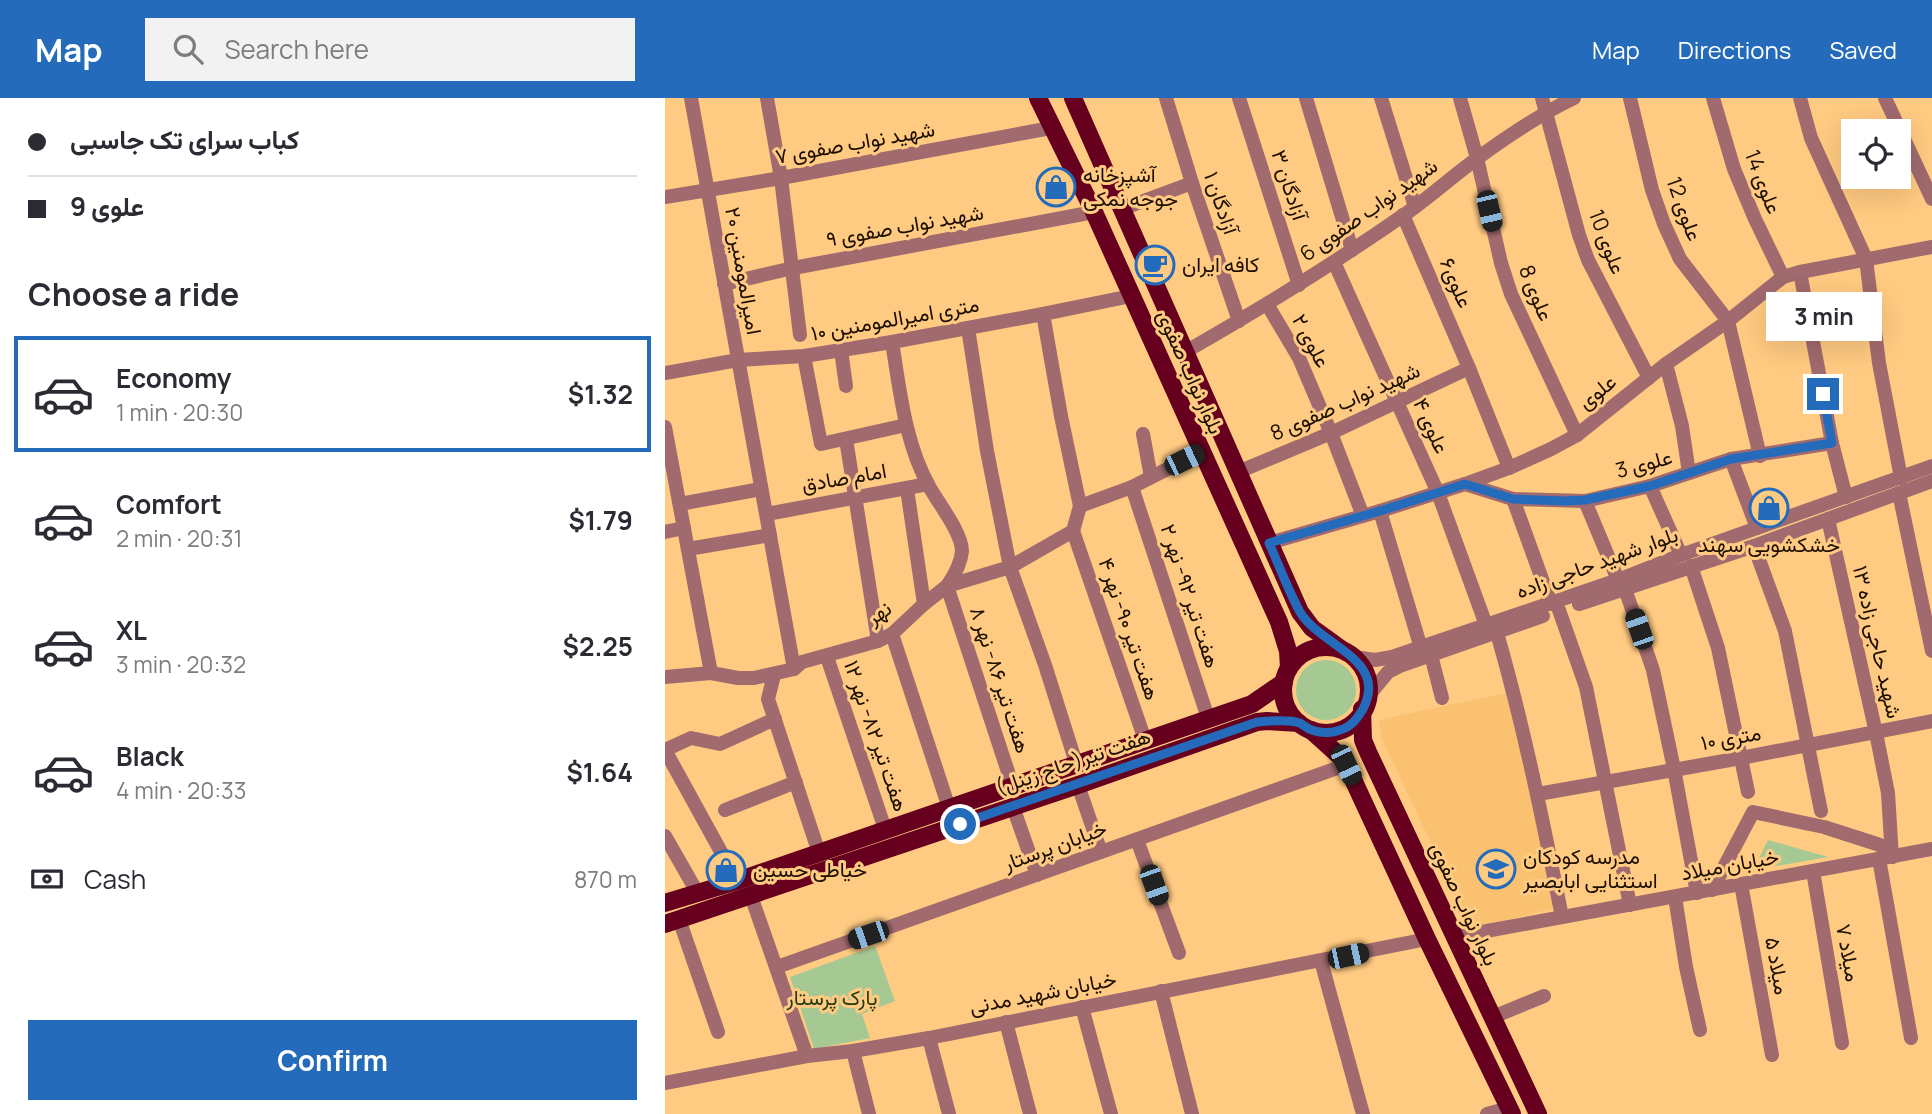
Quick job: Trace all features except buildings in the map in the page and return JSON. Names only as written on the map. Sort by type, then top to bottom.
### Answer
[{"type":"main road","name":"بلوار نواب صفوی","points":[[1038,98],[1094,212],[1279,622],[1288,651],[1286,675]]},
{"type":"main road","name":"بلوار نواب صفوی","points":[[1073,98],[1300,612],[1312,628],[1347,653]]},
{"type":"main road","points":[[1279,622],[1288,628],[1294,627],[1299,622],[1300,612]]},
{"type":"main road","points":[[1305,726],[1326,733],[1341,730],[1354,723],[1366,702],[1368,680],[1363,667],[1347,653],[1326,647],[1311,649],[1298,657],[1286,675],[1286,704],[1289,711],[1305,726],[1345,763],[1511,1111]]},
{"type":"main road","name":"هفت تیر(حاج زینل)","points":[[665,902],[737,881],[1252,704],[1264,698],[1286,675]]},
{"type":"main road","name":"بلوار نواب صفوی","points":[[1366,702],[1363,740],[1368,752],[1538,1114]]},
{"type":"main road","points":[[1252,704],[1262,711],[1257,722]]},
{"type":"main road","name":"هفت تیر(حاج زینل)","points":[[672,921],[1257,722],[1305,726]]},
{"type":"main road","points":[[1345,763],[1346,751],[1352,746],[1359,746],[1368,752]]},
{"type":"street","name":"امیرالمومنین ۲۰","points":[[691,98],[794,669]]},
{"type":"street","points":[[767,98],[781,178],[800,335]]},
{"type":"street","name":"آزادگان ۱","points":[[1166,98],[1239,321]]},
{"type":"street","name":"آزادگان ۳","points":[[1239,98],[1299,285]]},
{"type":"street","points":[[1306,98],[1352,250]]},
{"type":"street","name":"علوی۶","points":[[1381,98],[1409,211],[1509,468]]},
{"type":"street","name":"علوی 8","points":[[1459,98],[1511,294],[1577,435]]},
{"type":"street","name":"شهید نواب صفوی 6","points":[[1185,352],[1299,285],[1409,211],[1544,105],[1574,98]]},
{"type":"street","name":"علوی 12","points":[[1630,98],[1652,190],[1664,224],[1680,259],[1727,321]]},
{"type":"street","name":"علوی 14","points":[[1713,98],[1734,169],[1783,277]]},
{"type":"street","points":[[1800,98],[1811,138],[1866,259],[1879,363],[1901,478]]},
{"type":"street","points":[[1885,98],[1932,199]]},
{"type":"street","name":"علوی 10","points":[[1544,105],[1588,260],[1649,378]]},
{"type":"street","name":"شهید نواب صفوی ۷","points":[[665,197],[1051,128]]},
{"type":"street","points":[[1122,209],[1192,183]]},
{"type":"street","name":"شهید نواب صفوی ۹","points":[[724,284],[793,268],[1094,212]]},
{"type":"street","name":"علوی","points":[[1269,543],[1465,484],[1509,468],[1577,435],[1666,364],[1783,277],[1932,247]]},
{"type":"street","name":"علوی ۴","points":[[1334,262],[1438,493],[1492,629],[1515,696],[1538,794],[1562,917]]},
{"type":"street","points":[[1800,272],[1832,443],[1846,497]]},
{"type":"street","name":"۱۰ متری امیرالمومنین","points":[[665,373],[737,360],[804,356],[892,342],[1131,296]]},
{"type":"street","name":"علوی ۲","points":[[1267,304],[1300,358],[1363,516]]},
{"type":"street","points":[[1043,314],[1080,506],[1073,531]]},
{"type":"street","points":[[1727,321],[1760,456]]},
{"type":"street","points":[[968,328],[987,451],[1010,567],[1077,766]]},
{"type":"street","points":[[892,342],[906,425],[914,453],[956,533],[962,550],[956,572],[947,586]]},
{"type":"street","points":[[841,350],[846,386]]},
{"type":"street","points":[[804,356],[821,443],[906,425]]},
{"type":"street","points":[[1666,364],[1682,426],[1689,473]]},
{"type":"street","name":"شهید نواب صفوی 8","points":[[1238,472],[1331,433],[1469,368]]},
{"type":"street","points":[[665,427],[711,673]]},
{"type":"street","points":[[1143,434],[1151,477]]},
{"type":"street","points":[[846,439],[878,642]]},
{"type":"street","name":"علوی 3","points":[[1465,484],[1513,499],[1585,500],[1650,486],[1731,459],[1832,443]]},
{"type":"street","points":[[1080,506],[1132,487],[1201,452]]},
{"type":"street","points":[[1731,459],[1757,528]]},
{"type":"street","name":"بلوار شهید حاجی زاده","points":[[1347,653],[1375,660],[1426,651],[1686,561],[1757,528],[1932,466]]},
{"type":"street","name":"بلوار شهید حاجی زاده","points":[[1686,561],[1753,546],[1932,481]]},
{"type":"street","name":"امام صادق","points":[[767,514],[928,484]]},
{"type":"street","points":[[1650,486],[1686,561],[1718,648],[1748,792]]},
{"type":"street","name":"هفت تیر ۹۲- نهر ۲","points":[[1132,487],[1208,719]]},
{"type":"street","points":[[680,504],[761,488]]},
{"type":"street","points":[[907,489],[924,604]]},
{"type":"street","points":[[1899,493],[1932,651]]},
{"type":"street","points":[[1513,499],[1586,687],[1630,905]]},
{"type":"street","points":[[1585,500],[1621,584],[1653,670],[1697,892]]},
{"type":"street","points":[[1380,511],[1442,698]]},
{"type":"street","name":"شهید حاجی زاده ۱۳","points":[[1828,519],[1888,793],[1885,858],[1911,1038]]},
{"type":"street","points":[[665,532],[684,528]]},
{"type":"street","name":"نهر","points":[[665,677],[711,673],[738,678],[774,675],[794,669],[802,662],[878,642],[892,634],[947,586],[1010,567],[1073,531]]},
{"type":"street","name":"هفت تیر ۹۰- نهر ۴","points":[[1073,531],[1145,740]]},
{"type":"street","points":[[688,549],[770,535]]},
{"type":"street","points":[[1753,546],[1784,631],[1821,811]]},
{"type":"street","name":"هفت تیر ۸۶- نهر ۸","points":[[947,586],[1013,787]]},
{"type":"street","points":[[892,634],[949,808]]},
{"type":"street","name":"بلوار شهید حاجی زاده","points":[[1366,702],[1388,672],[1426,651]]},
{"type":"street","name":"هفت تیر ۸۲- نهر ۱۲","points":[[827,657],[885,829]]},
{"type":"street","points":[[774,675],[768,699],[819,853]]},
{"type":"street","points":[[737,881],[665,750],[691,738],[720,744],[775,719]]},
{"type":"street","name":"۱۰ متری","points":[[1538,794],[1932,721]]},
{"type":"street","name":"خیابان پرستار","points":[[777,967],[1137,840],[1345,763]]},
{"type":"street","points":[[725,810],[796,782]]},
{"type":"street","points":[[1078,785],[1101,852]]},
{"type":"street","points":[[1013,807],[1037,875]]},
{"type":"street","points":[[1712,890],[1753,812],[1824,827],[1879,845],[1885,858]]},
{"type":"street","points":[[665,836],[697,892]]},
{"type":"street","points":[[1137,840],[1179,953]]},
{"type":"street","name":"خیابان میلاد","points":[[1454,937],[1932,849]]},
{"type":"street","name":"میلاد ۷","points":[[1813,871],[1842,1043]]},
{"type":"street","name":"میلاد ۵","points":[[1741,884],[1772,1055]]},
{"type":"street","points":[[751,896],[807,1056]]},
{"type":"street","points":[[1675,897],[1686,967],[1700,1030]]},
{"type":"street","points":[[672,921],[718,1032]]},
{"type":"street","name":"خیابان شهید مدنی","points":[[665,1083],[807,1056],[929,1038],[1427,939]]},
{"type":"street","points":[[1321,961],[1363,1114]]},
{"type":"street","points":[[1161,991],[1192,1114]]},
{"type":"street","points":[[1493,1017],[1544,996]]},
{"type":"street","points":[[1082,1007],[1111,1114]]},
{"type":"street","points":[[1006,1022],[1030,1114]]},
{"type":"street","points":[[929,1038],[949,1114]]},
{"type":"street","points":[[853,1051],[869,1114]]},
{"type":"street","points":[[1487,1114],[1511,1111]]},
{"type":"shaded area","points":[[1510,692],[1554,908],[1477,928],[1468,922],[1382,739],[1379,720]]},
{"type":"green space","points":[[1320,660],[1332,660],[1351,673],[1356,690],[1354,702],[1343,715],[1332,720],[1320,720],[1301,707],[1296,696],[1296,684],[1309,665]]},
{"type":"green space","points":[[1768,840],[1828,857],[1753,870]]},
{"type":"green space","name":"پارک پرستار","points":[[875,946],[895,1001],[862,1014],[870,1038],[814,1049],[790,977]]},
{"type":"place","name":"آشپزخانه جوجه نمکی","points":[[1056,187]]},
{"type":"place","name":"کافه ایران","points":[[1155,265]]},
{"type":"place","name":"خشکشویی سهند","points":[[1769,508]]},
{"type":"place","name":"مدرسه کودکان استثنایی ابابصیر","points":[[1496,869]]},
{"type":"place","name":"خیاطی حسین","points":[[726,870]]},
{"type":"route","points":[[960,824],[1257,722],[1299,723],[1311,730],[1326,733],[1341,730],[1354,723],[1369,695],[1368,680],[1363,667],[1354,657],[1312,628],[1300,612],[1269,543],[1465,484],[1513,499],[1585,500],[1650,486],[1731,459],[1832,443],[1823,394]]}]
